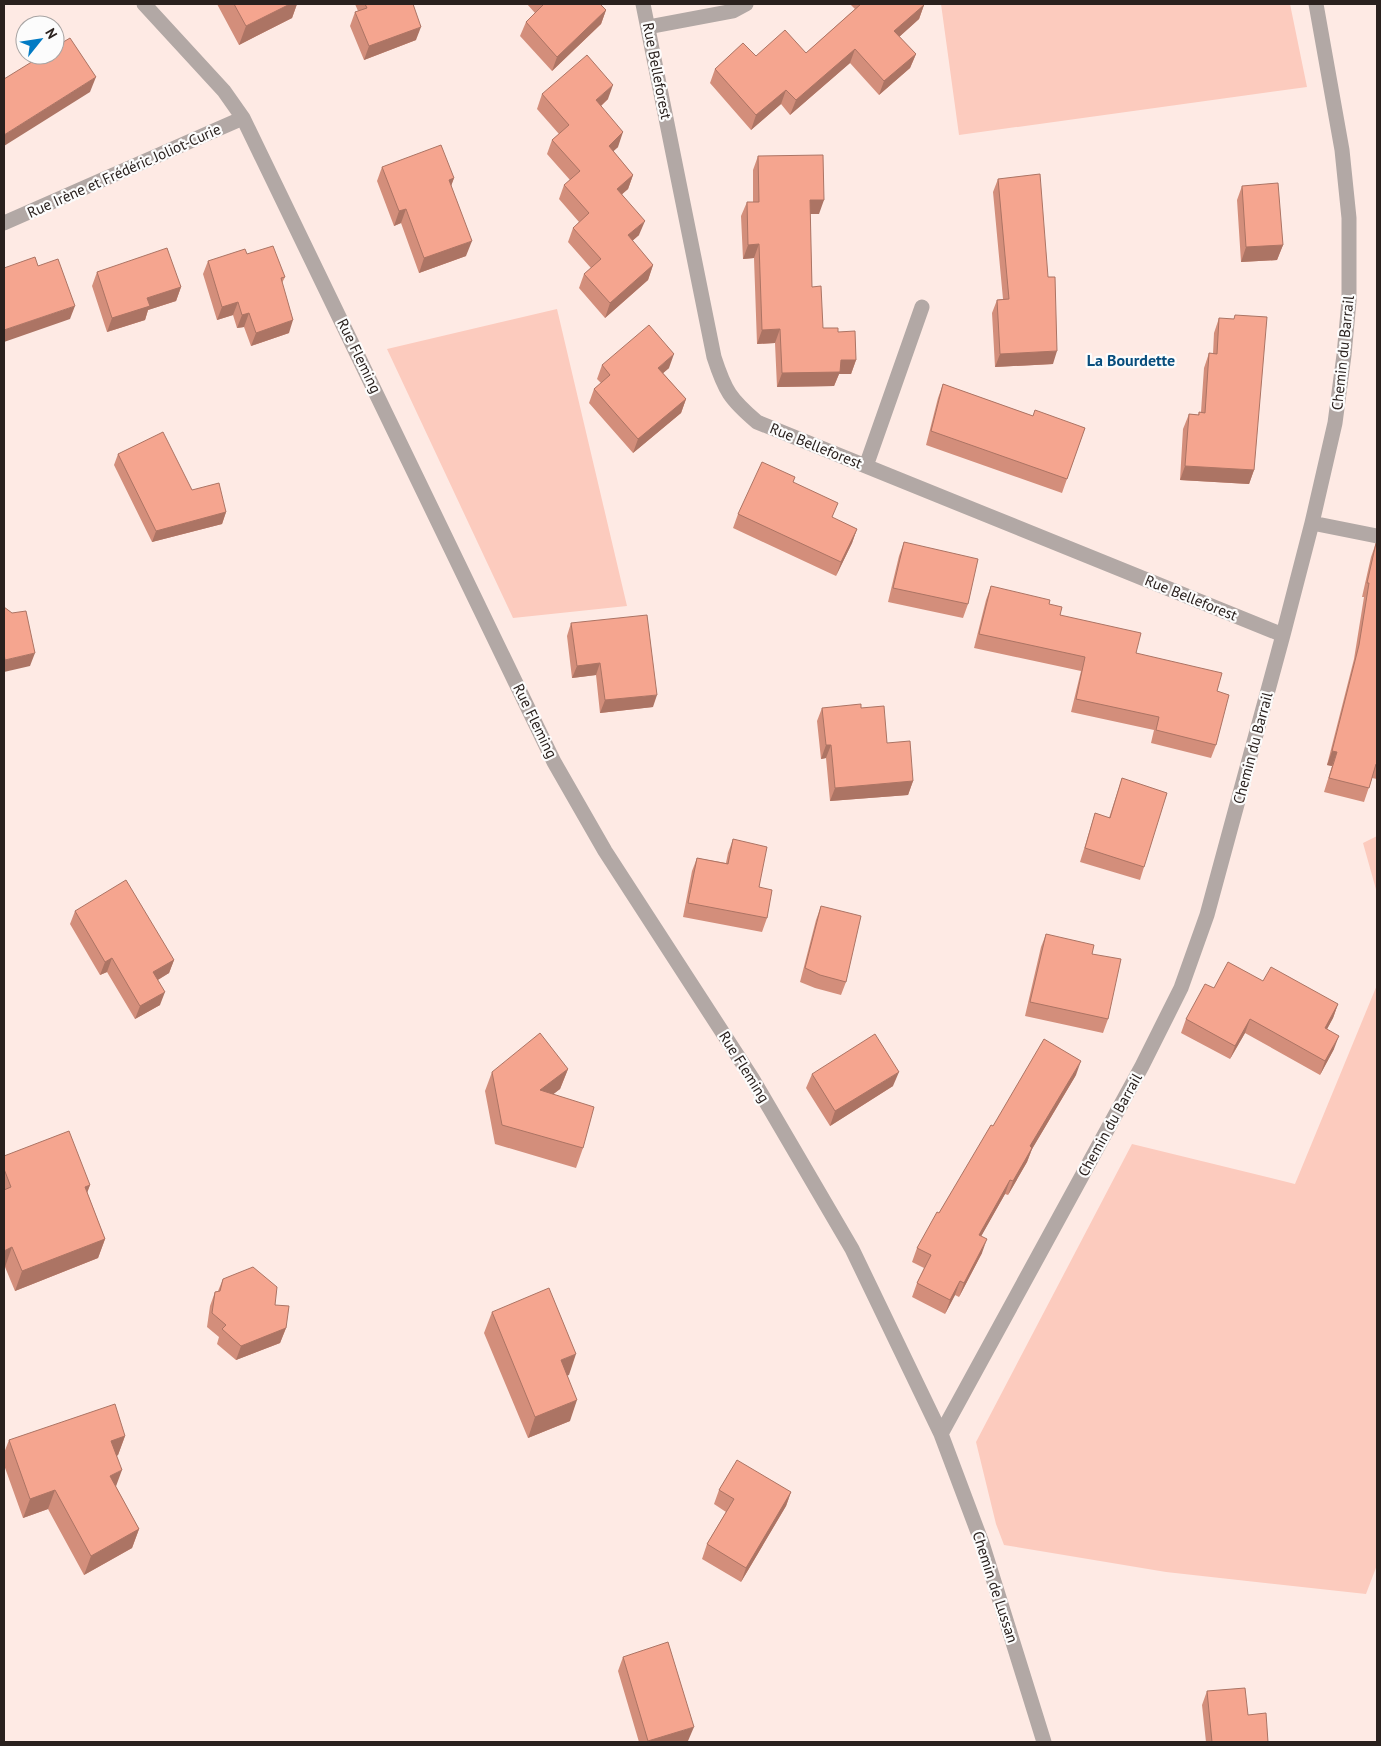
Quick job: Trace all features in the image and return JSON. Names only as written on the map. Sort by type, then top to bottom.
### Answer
[{"type":"street","name":"Rue Fleming","points":[[144,4],[224,91],[243,118],[554,762],[605,851],[752,1078],[852,1249],[940,1434]]},
{"type":"street","name":"Rue Belleforest","points":[[643,4],[714,357],[729,396],[757,422],[1283,635]]},
{"type":"street","points":[[648,27],[733,11],[746,4]]},
{"type":"street","name":"Chemin du Barrail","points":[[940,1434],[1142,1066],[1181,988],[1207,915],[1283,635],[1335,423],[1344,355],[1350,276],[1349,218],[1342,150],[1316,4]]},
{"type":"street","name":"Rue Irène et Frédéric Joliot-Curie","points":[[4,223],[243,118]]},
{"type":"street","points":[[866,466],[922,307]]},
{"type":"street","points":[[1312,523],[1377,536]]},
{"type":"street","name":"Chemin de Lussan","points":[[940,1434],[982,1543],[1044,1742]]},
{"type":"shaded area","points":[[941,4],[1290,4],[1307,87],[959,135]]},
{"type":"shaded area","points":[[557,309],[627,606],[513,618],[387,349]]},
{"type":"shaded area","points":[[1377,836],[1377,893],[1363,843]]},
{"type":"shaded area","points":[[1377,985],[1377,1565],[1366,1594],[1166,1572],[1004,1545],[996,1524],[976,1442],[1132,1144],[1295,1184]]},
{"type":"building","points":[[234,4],[290,4],[246,26]]},
{"type":"building","points":[[365,4],[413,4],[421,27],[369,46],[355,12],[367,8]]},
{"type":"building","points":[[544,4],[600,4],[606,10],[557,57],[526,22]]},
{"type":"building","points":[[861,4],[924,4],[894,31],[916,54],[884,81],[855,49],[796,100],[786,90],[756,115],[715,69],[743,43],[756,56],[785,30],[806,53]]},
{"type":"building","points":[[70,38],[96,77],[4,135],[4,79],[27,65],[65,65],[65,41]]},
{"type":"building","points":[[587,55],[613,85],[596,100],[623,132],[609,146],[633,175],[617,189],[645,221],[628,235],[653,265],[610,303],[584,274],[601,259],[573,228],[589,213],[564,185],[580,171],[552,140],[569,125],[542,94]]},
{"type":"building","points":[[441,145],[454,178],[449,180],[472,241],[424,258],[406,209],[399,211],[382,167]]},
{"type":"building","points":[[823,155],[824,200],[810,200],[812,287],[821,286],[823,328],[838,328],[838,332],[855,331],[856,360],[841,360],[840,372],[782,373],[780,329],[762,330],[759,244],[748,245],[747,202],[759,202],[758,156]]},
{"type":"building","points":[[1040,174],[1048,277],[1055,277],[1057,351],[1000,354],[997,300],[1009,299],[998,179]]},
{"type":"building","points":[[1278,183],[1283,245],[1246,247],[1242,186]]},
{"type":"building","points":[[273,246],[285,277],[281,278],[293,320],[256,333],[249,313],[242,315],[238,302],[222,307],[208,261],[245,249],[247,254]]},
{"type":"building","points":[[167,248],[181,287],[147,298],[150,306],[112,318],[97,272]]},
{"type":"building","points":[[35,257],[38,266],[58,259],[75,306],[4,330],[4,268]]},
{"type":"building","points":[[1235,315],[1267,317],[1254,470],[1185,466],[1189,414],[1199,415],[1199,412],[1205,413],[1209,353],[1217,354],[1219,318],[1234,319]]},
{"type":"building","points":[[649,325],[674,354],[658,368],[686,399],[638,439],[594,389],[610,375],[602,365]]},
{"type":"building","points":[[943,384],[1033,416],[1035,410],[1085,428],[1067,479],[931,431]]},
{"type":"building","points":[[163,432],[192,490],[219,483],[226,512],[156,531],[118,454]]},
{"type":"building","points":[[762,462],[795,477],[793,482],[838,503],[832,517],[857,529],[841,562],[738,514]]},
{"type":"building","points":[[904,542],[978,559],[968,604],[893,588]]},
{"type":"building","points":[[1376,543],[1377,764],[1369,788],[1329,778],[1337,752],[1332,751],[1359,645],[1369,583],[1367,583]]},
{"type":"building","points":[[991,586],[1050,600],[1049,604],[1062,607],[1060,615],[1141,633],[1136,653],[1222,673],[1217,691],[1229,695],[1216,745],[1156,730],[1159,717],[1076,699],[1085,657],[979,634]]},
{"type":"building","points":[[4,607],[12,613],[26,611],[35,653],[5,660]]},
{"type":"building","points":[[647,615],[657,695],[605,700],[600,663],[577,666],[571,623]]},
{"type":"building","points":[[861,704],[861,708],[884,706],[887,743],[910,741],[913,781],[835,788],[831,745],[826,745],[822,708]]},
{"type":"building","points":[[1122,778],[1167,793],[1144,867],[1085,848],[1095,813],[1110,818]]},
{"type":"building","points":[[733,839],[767,847],[759,887],[772,890],[767,918],[688,903],[697,858],[728,864]]},
{"type":"building","points":[[126,880],[174,960],[153,972],[165,992],[140,1006],[112,958],[105,962],[75,911]]},
{"type":"building","points":[[821,906],[861,916],[846,982],[820,975],[805,968]]},
{"type":"building","points":[[1046,934],[1094,945],[1092,954],[1121,959],[1108,1019],[1030,1002]]},
{"type":"building","points":[[1228,962],[1263,981],[1271,967],[1338,1004],[1325,1028],[1339,1036],[1325,1061],[1250,1019],[1235,1046],[1186,1019],[1205,984],[1214,988]]},
{"type":"building","points":[[540,1033],[568,1069],[540,1090],[594,1107],[583,1148],[502,1125],[492,1072]]},
{"type":"building","points":[[875,1034],[899,1072],[835,1111],[812,1074]]},
{"type":"building","points":[[1044,1039],[1081,1061],[1030,1146],[1032,1148],[1013,1181],[1010,1180],[979,1235],[987,1239],[964,1283],[960,1281],[950,1300],[917,1283],[931,1255],[917,1248],[937,1212],[939,1213],[991,1125],[993,1126]]},
{"type":"building","points":[[69,1131],[90,1185],[85,1187],[105,1239],[22,1271],[12,1247],[4,1251],[4,1190],[11,1187],[4,1169],[4,1156]]},
{"type":"building","points":[[253,1267],[277,1287],[275,1305],[289,1306],[286,1328],[241,1346],[222,1329],[226,1325],[212,1313],[215,1292],[220,1291],[223,1279]]},
{"type":"building","points":[[549,1288],[576,1354],[561,1360],[577,1400],[535,1417],[492,1312]]},
{"type":"building","points":[[115,1404],[125,1436],[111,1441],[122,1470],[110,1476],[139,1529],[91,1556],[55,1490],[30,1499],[9,1440]]},
{"type":"building","points":[[737,1460],[791,1492],[746,1568],[707,1544],[734,1499],[719,1490]]},
{"type":"building","points":[[668,1642],[694,1727],[648,1741],[623,1657]]},
{"type":"building","points":[[1245,1688],[1248,1715],[1266,1713],[1268,1742],[1212,1742],[1207,1691]]},
{"type":"district","name":"La Bourdette","points":[[1131,360]]}]
